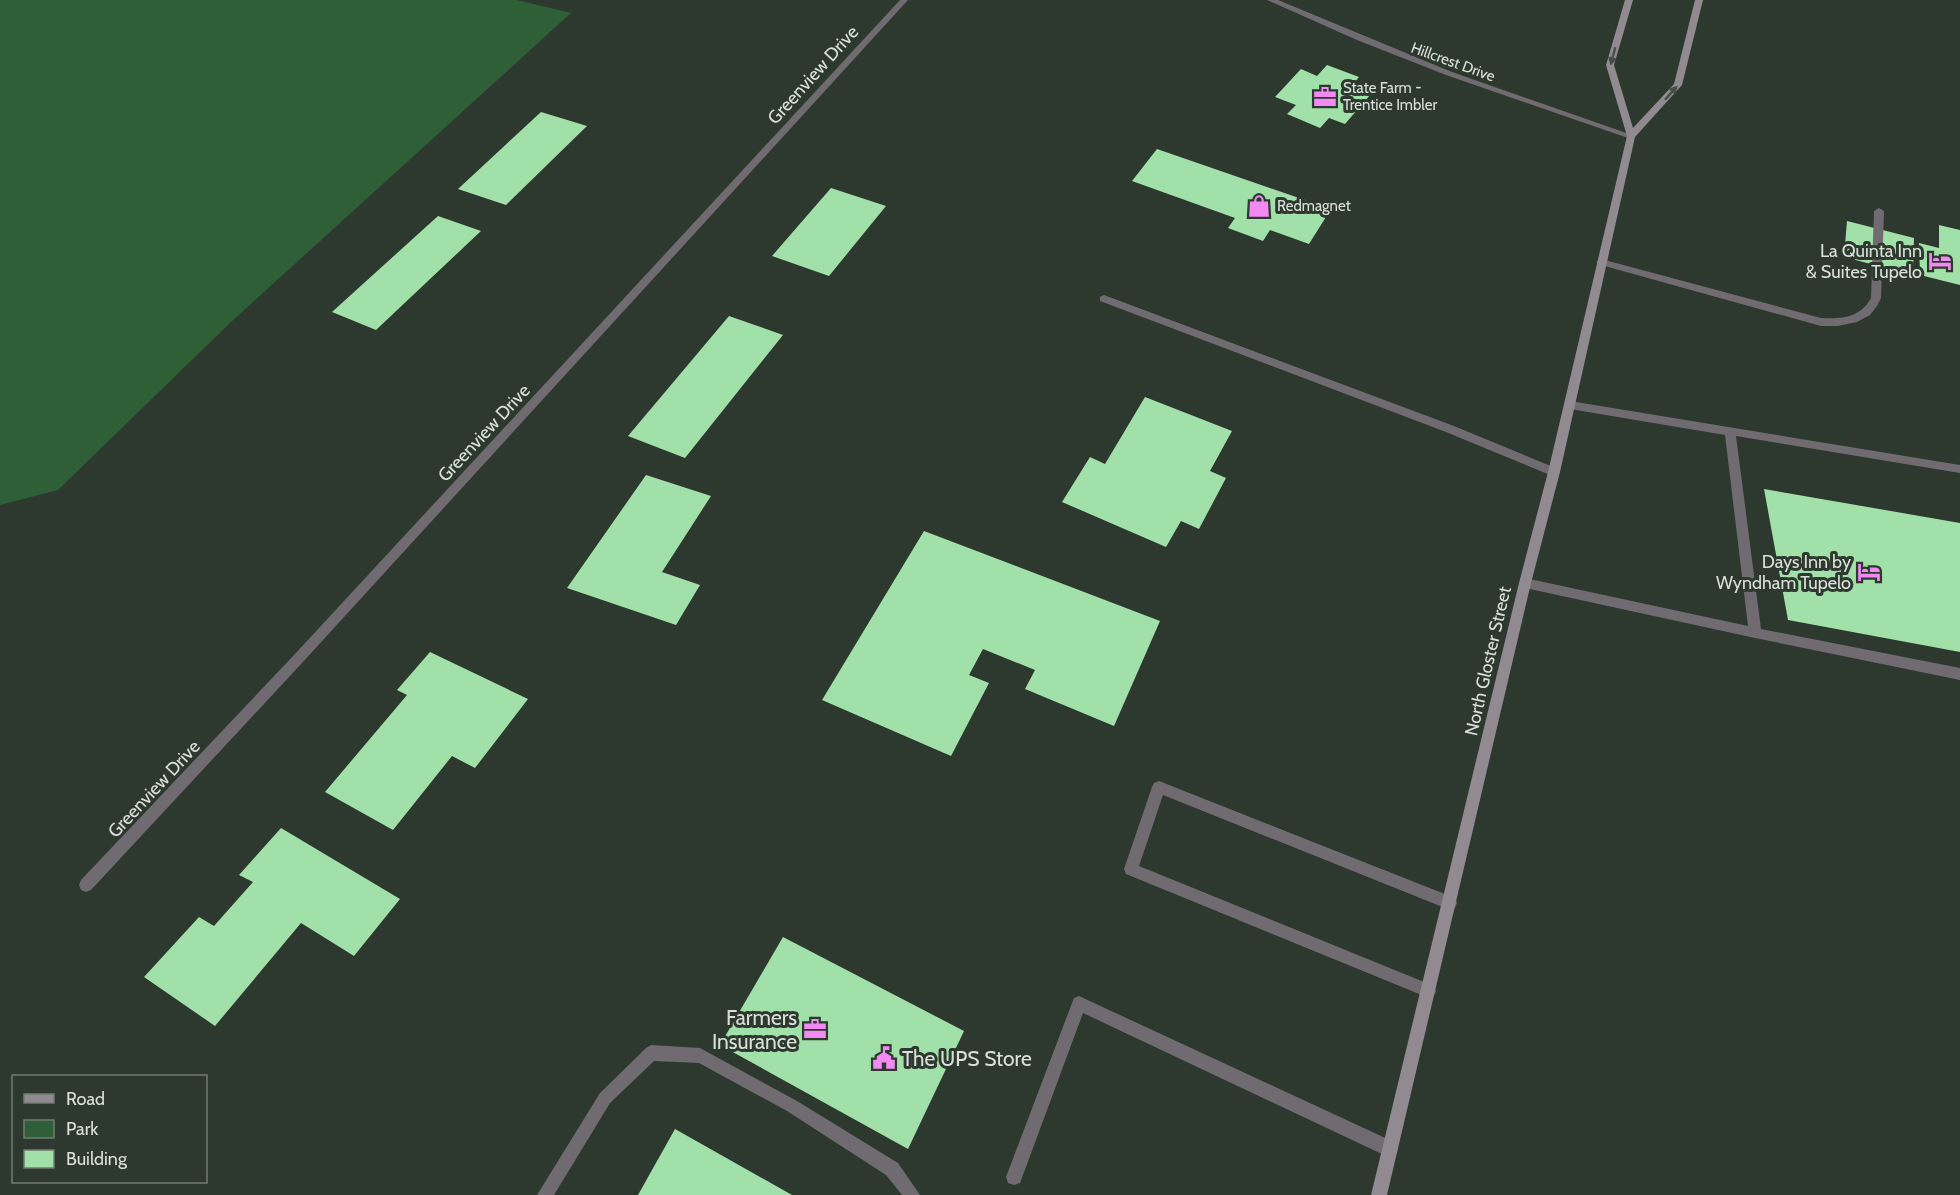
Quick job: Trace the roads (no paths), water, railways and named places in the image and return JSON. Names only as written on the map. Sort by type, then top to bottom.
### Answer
[{"type":"main road","name":"North Gloster Street","points":[[1629,0],[1610,65],[1631,136]]},
{"type":"main road","name":"North Gloster Street","points":[[1379,1195],[1525,583],[1570,405],[1631,136],[1678,85],[1699,0]]},
{"type":"street","name":"Greenview Drive","points":[[86,885],[330,624],[904,0]]},
{"type":"street","name":"Hillcrest Drive","points":[[1271,0],[1411,61],[1536,107],[1631,136]]},
{"type":"street","points":[[1601,262],[1821,322],[1840,323],[1858,318],[1871,310],[1876,298],[1879,211]]},
{"type":"street","points":[[1104,299],[1450,429],[1554,472]]},
{"type":"street","points":[[1570,405],[1960,469]]},
{"type":"street","points":[[1731,431],[1755,633]]},
{"type":"street","points":[[1525,583],[1755,633],[1960,674]]},
{"type":"street","points":[[1429,991],[1131,869],[1159,787],[1450,903]]},
{"type":"street","points":[[1014,1177],[1078,1003],[1390,1149]]},
{"type":"street","points":[[545,1195],[604,1098],[651,1053],[700,1056],[792,1106],[892,1169],[912,1195]]},
{"type":"place","name":"State Farm - Trentice Imbler","points":[[1325,97]]},
{"type":"place","name":"Redmagnet","points":[[1259,206]]},
{"type":"place","name":"La Quinta Inn & Suites Tupelo","points":[[1940,261]]},
{"type":"place","name":"Days Inn by Wyndham Tupelo","points":[[1869,572]]},
{"type":"place","name":"Farmers Insurance","points":[[815,1029]]},
{"type":"place","name":"The UPS Store","points":[[884,1058]]}]
